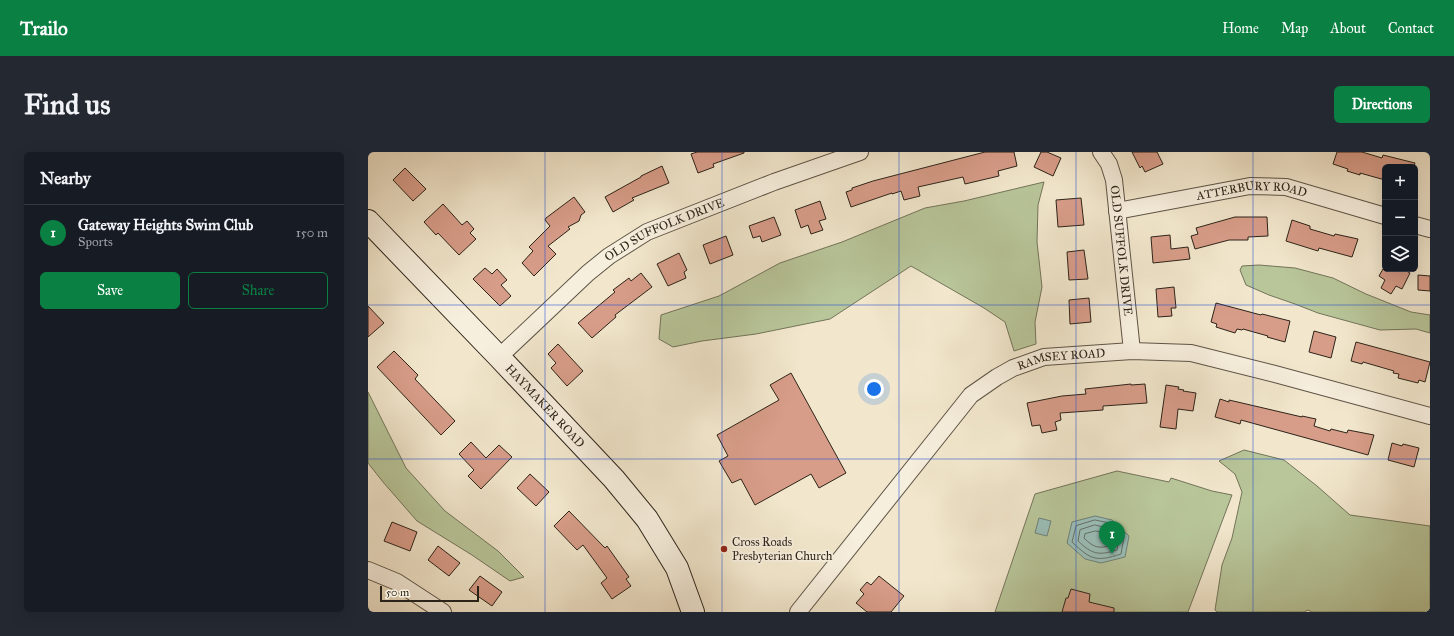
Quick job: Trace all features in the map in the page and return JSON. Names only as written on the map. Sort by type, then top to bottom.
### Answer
[{"type":"main road","name":"HAYMAKER ROAD","points":[[368,221],[614,479],[647,519],[677,568],[693,612]]},
{"type":"street","name":"OLD SUFFOLK DRIVE","points":[[499,357],[588,273],[609,256],[647,232],[774,182],[860,152]]},
{"type":"street","name":"OLD SUFFOLK DRIVE","points":[[1101,152],[1109,164],[1114,180],[1132,351]]},
{"type":"street","name":"ATTERBURY ROAD","points":[[1117,211],[1250,186],[1286,187],[1382,215]]},
{"type":"street","points":[[1418,226],[1430,229]]},
{"type":"street","name":"RAMSEY ROAD","points":[[798,612],[971,395],[1013,368],[1044,357],[1132,351],[1191,353],[1430,416]]},
{"type":"street","points":[[368,570],[397,582],[443,612]]},
{"type":"green space","points":[[1044,182],[1038,205],[1037,242],[1042,287],[1035,322],[1036,344],[1014,351],[1005,322],[984,308],[911,266],[830,319],[756,334],[702,341],[673,347],[659,339],[661,315],[719,296],[780,263],[842,242],[925,208],[964,201]]},
{"type":"green space","points":[[1259,265],[1295,268],[1333,278],[1366,294],[1411,312],[1430,315],[1430,333],[1416,329],[1380,330],[1318,313],[1269,295],[1246,285],[1240,270],[1242,266]]},
{"type":"green space","points":[[368,392],[406,468],[445,511],[498,551],[524,577],[510,581],[472,555],[417,521],[383,482],[368,463]]},
{"type":"green space","points":[[1244,450],[1284,460],[1350,515],[1430,526],[1430,612],[1312,612],[1308,610],[1304,612],[1217,612],[1215,610],[1222,565],[1232,538],[1242,492],[1235,474],[1219,461]]},
{"type":"green space","points":[[1117,471],[1169,482],[1171,478],[1212,491],[1232,495],[1188,612],[995,612],[1035,494]]},
{"type":"water","points":[[1095,516],[1112,520],[1129,536],[1125,557],[1101,563],[1085,559],[1067,543],[1072,522]]},
{"type":"water","points":[[1039,518],[1051,521],[1047,536],[1035,533]]},
{"type":"building","points":[[697,152],[744,153],[713,164],[714,167],[698,173],[691,154]]},
{"type":"building","points":[[985,152],[1014,152],[1017,166],[998,171],[999,176],[965,184],[963,177],[918,187],[920,196],[904,200],[901,191],[851,207],[846,192],[852,190],[852,188],[873,181]]},
{"type":"building","points":[[1041,152],[1047,152],[1061,158],[1053,176],[1034,167]]},
{"type":"building","points":[[1132,152],[1157,152],[1163,164],[1145,172],[1142,166],[1140,168]]},
{"type":"building","points":[[1337,152],[1362,152],[1382,158],[1383,155],[1415,163],[1382,164],[1382,179],[1347,171],[1348,169],[1333,164]]},
{"type":"building","points":[[662,166],[669,183],[632,198],[634,200],[613,212],[605,197],[641,176]]},
{"type":"building","points":[[405,168],[426,189],[413,201],[393,180]]},
{"type":"building","points":[[574,197],[585,212],[581,215],[579,221],[568,227],[570,229],[548,246],[556,254],[534,276],[522,263],[533,251],[529,247],[550,226],[545,220],[546,218]]},
{"type":"building","points":[[1081,198],[1084,225],[1058,227],[1056,200]]},
{"type":"building","points":[[820,201],[826,219],[819,221],[823,230],[811,234],[808,225],[801,228],[795,210]]},
{"type":"building","points":[[443,204],[462,225],[467,221],[474,229],[470,233],[476,239],[459,255],[438,233],[436,235],[424,222]]},
{"type":"building","points":[[774,217],[781,235],[762,242],[760,236],[753,238],[749,226]]},
{"type":"building","points":[[1235,217],[1267,217],[1268,236],[1248,237],[1248,240],[1229,240],[1195,249],[1191,236],[1198,234],[1196,228]]},
{"type":"building","points":[[1292,220],[1310,226],[1310,229],[1334,236],[1335,234],[1358,239],[1352,257],[1319,248],[1318,251],[1286,241]]},
{"type":"building","points":[[1170,235],[1171,249],[1188,247],[1190,259],[1153,263],[1151,237]]},
{"type":"building","points":[[726,236],[733,255],[710,264],[703,245]]},
{"type":"building","points":[[1084,250],[1088,279],[1069,280],[1067,252]]},
{"type":"building","points":[[679,253],[687,270],[684,272],[686,278],[668,286],[657,264]]},
{"type":"building","points":[[485,268],[492,274],[497,269],[507,280],[501,285],[511,296],[500,306],[473,279]]},
{"type":"building","points":[[1382,271],[1382,272],[1410,273],[1402,289],[1396,286],[1391,294],[1381,288],[1385,280],[1379,276]]},
{"type":"building","points":[[641,273],[652,287],[615,315],[616,317],[592,338],[578,323],[615,292],[613,290],[629,278],[631,281]]},
{"type":"building","points":[[1418,275],[1430,276],[1430,291],[1418,290]]},
{"type":"building","points":[[1174,287],[1176,308],[1171,308],[1172,316],[1158,317],[1156,289]]},
{"type":"building","points":[[1089,298],[1091,322],[1070,324],[1069,300]]},
{"type":"building","points":[[1216,303],[1290,321],[1285,342],[1243,329],[1237,329],[1235,333],[1216,327],[1217,324],[1211,322]]},
{"type":"building","points":[[368,306],[384,323],[368,337]]},
{"type":"building","points":[[1314,331],[1336,337],[1331,358],[1309,352]]},
{"type":"building","points":[[1356,342],[1430,362],[1425,382],[1419,380],[1418,383],[1398,378],[1399,374],[1393,373],[1394,371],[1363,362],[1362,364],[1351,361]]},
{"type":"building","points":[[558,344],[583,371],[567,386],[551,368],[556,363],[548,354]]},
{"type":"building","points":[[394,351],[418,375],[415,379],[455,421],[441,435],[377,367]]},
{"type":"building","points":[[791,373],[846,473],[819,488],[811,474],[755,505],[741,479],[732,483],[719,461],[728,456],[717,435],[779,400],[770,385]]},
{"type":"building","points":[[1145,384],[1147,403],[1103,406],[1103,410],[1060,413],[1061,420],[1055,422],[1057,430],[1042,433],[1040,425],[1032,426],[1027,403],[1062,396],[1086,394],[1085,389]]},
{"type":"building","points":[[1166,385],[1179,387],[1178,389],[1184,390],[1183,391],[1196,393],[1193,411],[1178,409],[1176,429],[1160,427]]},
{"type":"building","points":[[1220,399],[1316,419],[1314,426],[1330,431],[1331,429],[1347,433],[1348,430],[1374,435],[1368,455],[1241,420],[1240,424],[1215,417]]},
{"type":"building","points":[[471,442],[486,458],[499,445],[512,457],[481,489],[468,476],[474,470],[459,454]]},
{"type":"building","points":[[1392,443],[1419,448],[1414,467],[1388,460]]},
{"type":"building","points":[[530,474],[549,492],[536,506],[517,488]]},
{"type":"building","points":[[569,511],[605,548],[607,546],[629,577],[626,579],[631,586],[612,599],[601,583],[607,578],[583,545],[577,550],[554,526]]},
{"type":"building","points":[[392,522],[417,532],[410,551],[384,541]]},
{"type":"building","points":[[438,546],[460,563],[449,576],[428,560]]},
{"type":"building","points":[[480,576],[502,592],[492,606],[469,590]]},
{"type":"building","points":[[879,576],[904,596],[891,612],[867,612],[856,603],[864,594],[860,590],[867,582],[871,585]]},
{"type":"building","points":[[1071,589],[1090,594],[1089,602],[1114,608],[1114,612],[1062,612],[1066,598],[1068,598]]},
{"type":"place","name":"Cross Roads Presbyterian Church","points":[[724,549]]},
{"type":"place","name":"Gateway Heights Swim Club","points":[[1112,554]]}]
